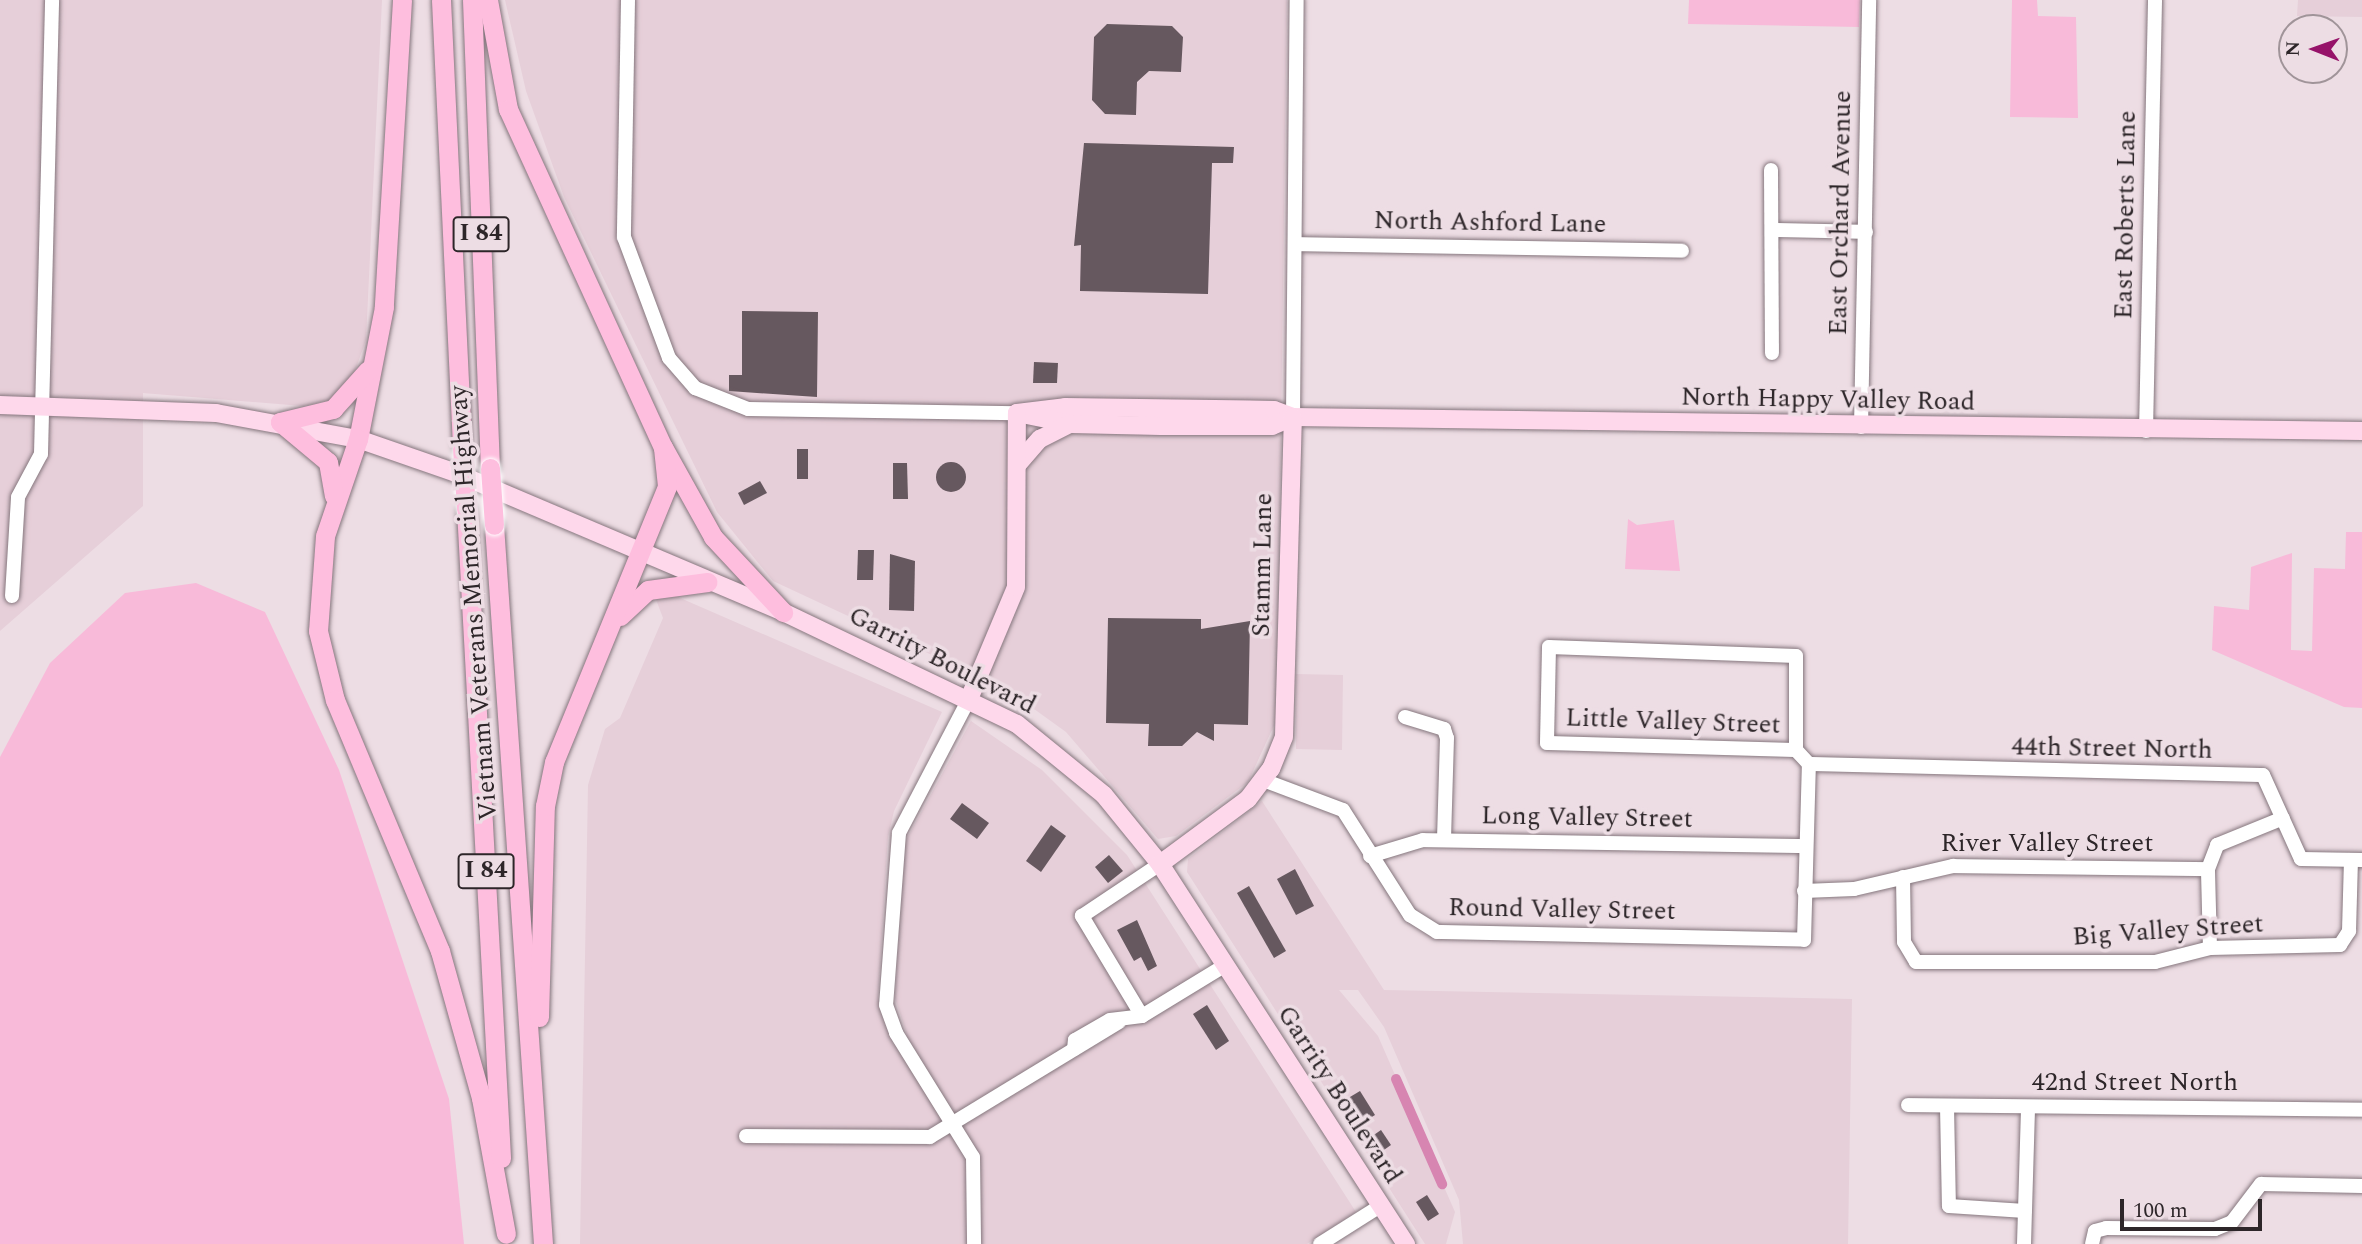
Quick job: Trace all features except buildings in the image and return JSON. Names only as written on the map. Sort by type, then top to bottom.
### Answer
[{"type":"highway","points":[[401,0],[378,352],[358,439],[333,506],[316,601],[322,658],[440,951],[481,1098],[506,1239]]},
{"type":"highway","name":"Vietnam Veterans Memorial Highway","points":[[442,0],[462,449],[506,1239]]},
{"type":"highway","name":"Vietnam Veterans Memorial Highway","points":[[472,0],[490,468],[543,1244]]},
{"type":"highway","points":[[488,0],[508,109],[663,447],[713,537],[783,612]]},
{"type":"highway","points":[[280,422],[342,403],[378,352]]},
{"type":"highway","points":[[280,422],[328,462],[333,506]]},
{"type":"highway","points":[[536,1138],[545,806],[569,712],[606,634],[667,486],[663,447]]},
{"type":"highway","points":[[606,634],[633,598],[648,590],[707,583]]},
{"type":"main road","name":"Garrity Boulevard","points":[[0,405],[43,405],[280,422],[358,439],[456,472],[707,583],[783,612],[1017,724],[1073,768],[1160,864],[1406,1244]]},
{"type":"main road","name":"North Happy Valley Road","points":[[1017,413],[1031,407],[1262,410],[1293,417],[2362,432]]},
{"type":"main road","name":"North Happy Valley Road","points":[[1017,413],[1071,424],[1272,426],[1293,417]]},
{"type":"main road","points":[[969,699],[1016,587],[1017,413]]},
{"type":"main road","name":"Stamm Lane","points":[[1160,864],[1248,799],[1263,780],[1284,736],[1293,417]]},
{"type":"main road","points":[[1017,465],[1040,439],[1071,424]]},
{"type":"street","points":[[12,596],[18,497],[41,454],[52,0]]},
{"type":"street","name":"North Happy Valley Road","points":[[628,0],[624,237],[668,358],[695,388],[748,409],[1017,413]]},
{"type":"street","name":"Stamm Lane","points":[[1293,417],[1297,0]]},
{"type":"street","name":"East Orchard Avenue","points":[[1861,427],[1869,0]]},
{"type":"street","name":"East Roberts Lane","points":[[2146,431],[2155,0]]},
{"type":"street","points":[[1771,170],[1772,353]]},
{"type":"street","points":[[1772,230],[1866,232]]},
{"type":"street","name":"North Ashford Lane","points":[[1296,244],[1682,251]]},
{"type":"street","name":"Little Valley Street","points":[[1549,647],[1796,656],[1796,750],[1547,743],[1549,647]]},
{"type":"street","points":[[969,699],[901,824],[891,883],[886,985],[896,1033],[973,1157],[974,1244]]},
{"type":"street","points":[[1405,717],[1444,729],[1447,738],[1444,840]]},
{"type":"street","points":[[1796,750],[1809,764],[1804,891]]},
{"type":"street","name":"44th Street North","points":[[1809,764],[2263,775],[2301,859],[2356,860]]},
{"type":"street","name":"Round Valley Street","points":[[1263,780],[1343,810],[1410,915],[1437,932],[1804,940],[1804,891]]},
{"type":"street","points":[[2210,948],[2208,869],[2217,845],[2230,835],[2283,818]]},
{"type":"street","name":"Long Valley Street","points":[[1370,856],[1444,840],[1806,846]]},
{"type":"street","name":"Big Valley Street","points":[[1903,877],[1904,942],[1916,962],[2154,962],[2210,948],[2346,942],[2356,860]]},
{"type":"street","name":"Stamm Lane","points":[[1142,1016],[1082,916],[1160,864]]},
{"type":"street","name":"River Valley Street","points":[[1804,891],[1903,877],[1953,866],[2208,869]]},
{"type":"street","points":[[747,1136],[930,1138],[956,1126],[1119,1022],[1142,1016],[1224,966]]},
{"type":"street","name":"42nd Street North","points":[[1908,1105],[2362,1110]]},
{"type":"street","points":[[1947,1106],[1949,1206],[2025,1211]]},
{"type":"street","points":[[2024,1244],[2028,1107]]},
{"type":"street","points":[[2092,1244],[2095,1231],[2106,1228],[2215,1229],[2232,1222],[2261,1184],[2362,1186]]},
{"type":"street","points":[[1320,1244],[1380,1206]]},
{"type":"shaded area","points":[[0,0],[382,0],[366,340],[351,382],[330,400],[303,406],[143,393],[143,506],[0,631]]},
{"type":"shaded area","points":[[505,0],[1287,0],[1277,719],[1248,782],[1176,836],[1158,839],[1066,732],[1009,691],[773,581],[717,512],[564,197],[526,91]]},
{"type":"shaded area","points":[[1689,0],[1860,0],[1859,27],[1688,24]]},
{"type":"shaded area","points":[[2012,0],[2037,0],[2038,16],[2076,17],[2078,118],[2010,117]]},
{"type":"shaded area","points":[[2298,0],[2362,0],[2362,17],[2348,17],[2348,14],[2297,14]]},
{"type":"shaded area","points":[[1628,519],[1637,525],[1674,520],[1680,571],[1625,569]]},
{"type":"shaded area","points":[[2346,532],[2362,532],[2362,708],[2344,707],[2212,650],[2214,606],[2249,610],[2251,567],[2292,553],[2291,650],[2312,651],[2314,568],[2345,569]]},
{"type":"shaded area","points":[[196,583],[265,612],[339,770],[449,1099],[464,1244],[0,1244],[0,757],[50,663],[125,593]]},
{"type":"shaded area","points":[[671,594],[942,712],[894,811],[888,837],[878,997],[893,1045],[907,1035],[895,998],[905,842],[971,721],[1042,770],[1127,855],[1356,1212],[1307,1244],[580,1244],[588,785],[605,729],[620,718],[663,618],[655,597]]},
{"type":"shaded area","points":[[1296,674],[1343,675],[1342,750],[1296,749]]},
{"type":"shaded area","points":[[1262,801],[1384,990],[1852,999],[1848,1244],[1463,1244],[1459,1200],[1384,1027],[1358,990],[1339,990],[1378,1036],[1455,1212],[1446,1244],[1425,1244],[1187,872],[1188,859]]},
{"type":"waterway","points":[[1396,1079],[1442,1184]]}]
